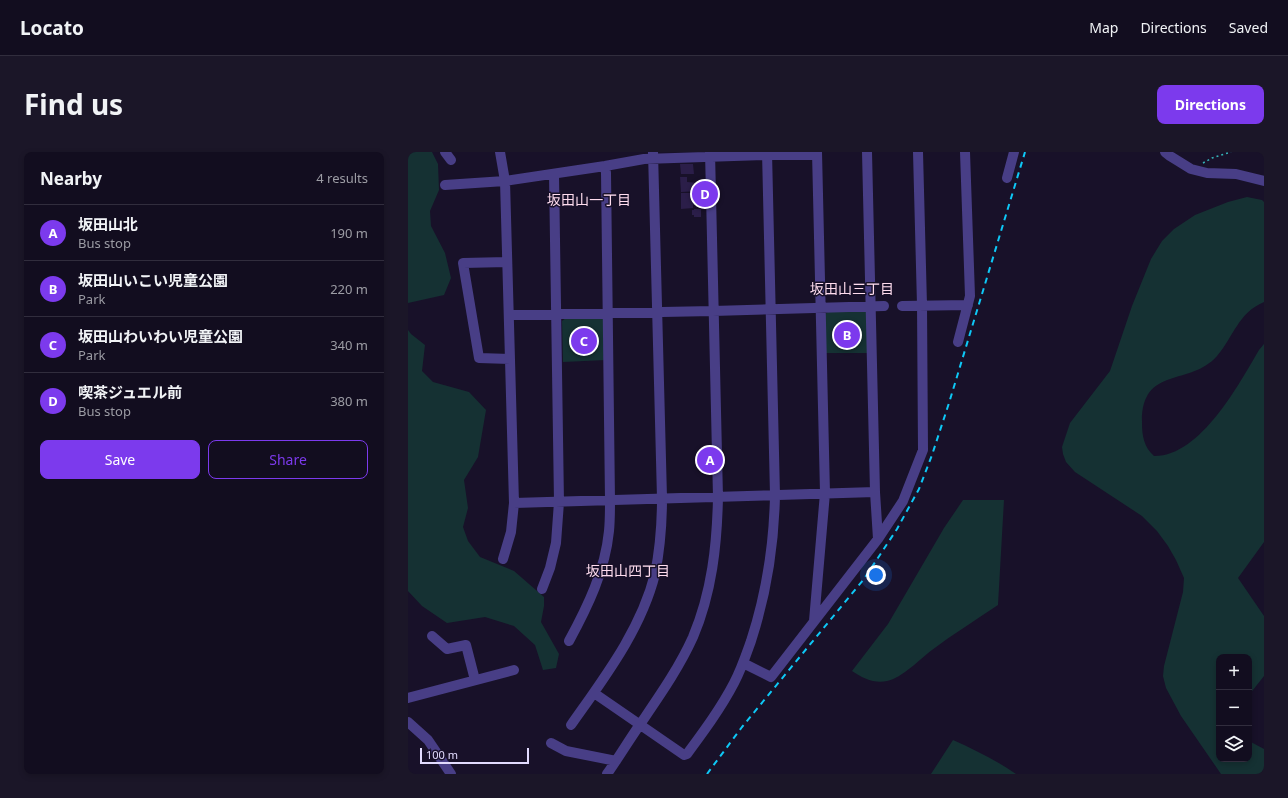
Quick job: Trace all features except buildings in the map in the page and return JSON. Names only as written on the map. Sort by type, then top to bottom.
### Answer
[{"type":"street","points":[[500,152],[505,181],[514,503],[511,532],[503,559]]},
{"type":"street","points":[[867,152],[875,492],[878,539]]},
{"type":"street","points":[[743,663],[771,677],[878,539],[903,501],[923,450],[922,305],[918,152]]},
{"type":"street","points":[[958,342],[970,296],[965,152]]},
{"type":"street","points":[[1007,178],[1014,152]]},
{"type":"street","points":[[1165,152],[1191,169],[1207,173],[1236,174],[1264,181]]},
{"type":"street","points":[[594,693],[684,755],[688,754],[723,702],[743,663],[758,619],[767,582],[775,521],[767,153]]},
{"type":"street","points":[[445,185],[505,181],[554,174],[644,159],[654,155],[817,153],[822,309],[825,493],[814,622]]},
{"type":"street","points":[[607,774],[679,664],[693,636],[703,608],[714,560],[717,539],[718,497],[710,154]]},
{"type":"street","points":[[571,725],[623,649],[636,625],[654,575],[659,552],[662,528],[662,498],[654,155]]},
{"type":"street","points":[[570,641],[590,602],[606,553],[609,531],[610,500],[606,173],[604,166]]},
{"type":"street","points":[[542,589],[550,568],[556,543],[559,502],[554,174]]},
{"type":"street","points":[[507,262],[463,263],[479,358],[510,359]]},
{"type":"street","points":[[902,306],[968,305]]},
{"type":"street","points":[[509,315],[822,309],[884,306]]},
{"type":"street","points":[[514,503],[875,492]]},
{"type":"street","points":[[432,636],[447,649],[466,645],[475,680]]},
{"type":"street","points":[[408,698],[514,670]]},
{"type":"street","points":[[408,722],[428,740],[451,774]]},
{"type":"street","points":[[551,744],[566,751],[616,761]]},
{"type":"path","points":[[1191,169],[1212,158],[1231,152]]},
{"type":"green space","points":[[408,152],[432,152],[438,164],[439,190],[430,211],[431,226],[445,253],[451,278],[444,295],[408,303]]},
{"type":"green space","points":[[1247,197],[1262,200],[1264,202],[1264,302],[1248,312],[1217,356],[1206,365],[1158,384],[1150,392],[1144,405],[1142,432],[1148,449],[1154,456],[1171,453],[1187,445],[1202,432],[1229,399],[1264,344],[1264,542],[1238,578],[1264,616],[1264,676],[1252,691],[1252,654],[1216,654],[1216,762],[1252,762],[1252,743],[1264,749],[1264,774],[1221,774],[1181,716],[1166,688],[1163,676],[1164,666],[1183,592],[1184,578],[1168,546],[1157,531],[1142,516],[1075,472],[1066,462],[1062,447],[1070,423],[1110,371],[1132,306],[1151,259],[1162,241],[1174,229],[1195,215],[1228,202]]},
{"type":"green space","points":[[865,311],[868,313],[869,353],[825,353],[825,314],[828,312]]},
{"type":"green space","points":[[567,317],[602,317],[606,322],[606,360],[563,362],[562,321]]},
{"type":"green space","points":[[408,330],[425,345],[422,371],[433,382],[469,392],[486,410],[478,457],[464,480],[468,508],[463,527],[468,541],[480,557],[514,571],[544,597],[541,622],[559,654],[556,668],[543,670],[535,645],[514,626],[485,617],[447,623],[422,606],[408,591]]},
{"type":"green space","points":[[963,500],[1004,500],[998,605],[948,638],[905,672],[893,679],[878,682],[856,674],[852,671],[888,624],[944,528]]},
{"type":"green space","points":[[953,740],[1001,764],[1016,774],[931,774]]},
{"type":"railway","points":[[707,774],[742,727],[864,579],[897,529],[919,489],[949,403],[1025,152]]},
{"type":"place","name":"喫茶ジュエル前","points":[[705,194]]},
{"type":"place","name":"坂田山いこい児童公園","points":[[847,335]]},
{"type":"place","name":"坂田山わいわい児童公園","points":[[584,341]]},
{"type":"place","name":"坂田山北","points":[[710,460]]},
{"type":"district","name":"坂田山一丁目","points":[[589,199]]},
{"type":"district","name":"坂田山三丁目","points":[[852,288]]},
{"type":"district","name":"坂田山四丁目","points":[[628,570]]}]
